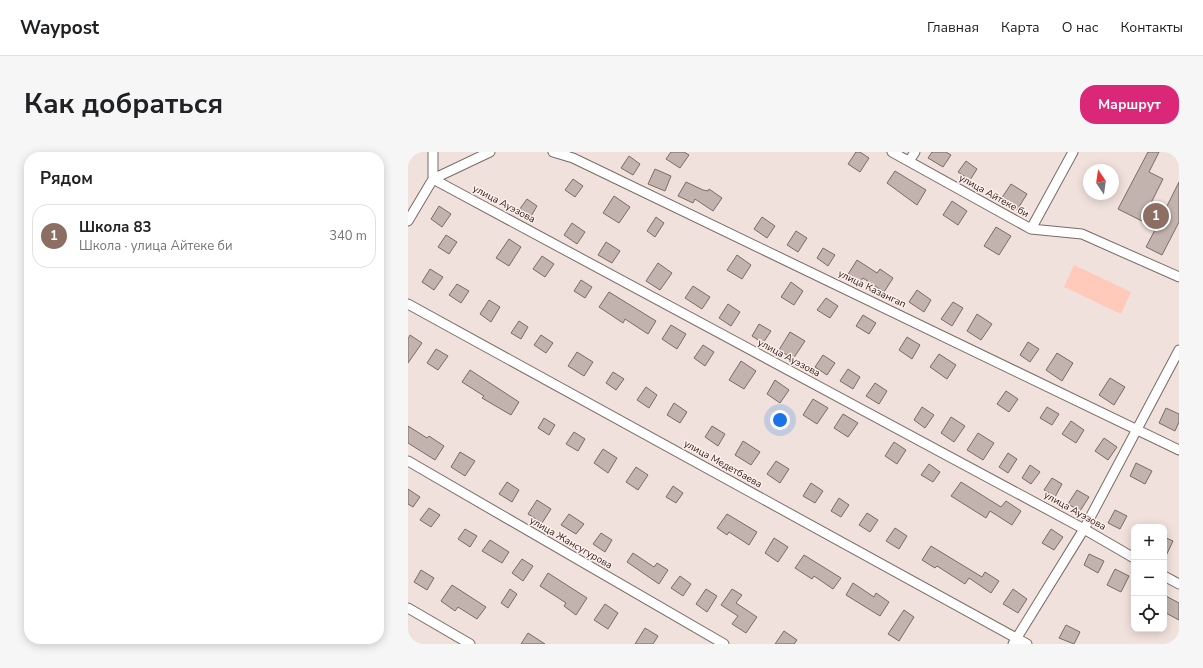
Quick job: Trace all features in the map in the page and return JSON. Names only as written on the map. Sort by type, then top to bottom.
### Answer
[{"type":"street","points":[[408,221],[433,179],[433,152]]},
{"type":"street","points":[[433,179],[490,152]]},
{"type":"street","name":"улица Казангап","points":[[553,152],[573,158],[1179,450]]},
{"type":"street","name":"улица Айтеке би","points":[[892,152],[1031,229],[1082,234],[1179,277]]},
{"type":"street","points":[[909,161],[915,152]]},
{"type":"street","points":[[1031,229],[1073,152]]},
{"type":"street","name":"улица Ауэзова","points":[[433,179],[1084,529],[1131,556]]},
{"type":"street","name":"улица Медетбаева","points":[[408,304],[1015,641],[1027,644]]},
{"type":"street","points":[[1015,641],[1084,529],[1179,350]]},
{"type":"street","name":"улица Жансугурова","points":[[408,461],[724,644]]},
{"type":"street","points":[[1167,578],[1179,584]]},
{"type":"street","points":[[408,608],[470,644]]},
{"type":"shaded area","points":[[1074,265],[1131,292],[1121,314],[1064,287]]},
{"type":"building","points":[[671,152],[684,152],[689,155],[680,168],[666,159]]},
{"type":"building","points":[[856,152],[860,152],[869,158],[860,172],[848,164]]},
{"type":"building","points":[[932,152],[946,152],[951,155],[943,167],[928,158]]},
{"type":"building","points":[[1148,152],[1159,152],[1149,172],[1163,179],[1151,203],[1165,210],[1179,182],[1179,222],[1162,255],[1146,247],[1156,228],[1118,209]]},
{"type":"building","points":[[629,156],[640,164],[633,175],[621,168]]},
{"type":"building","points":[[966,161],[977,169],[970,180],[958,172]]},
{"type":"building","points":[[655,169],[671,176],[665,191],[648,184]]},
{"type":"building","points":[[895,171],[926,190],[917,205],[887,183]]},
{"type":"building","points":[[573,179],[583,186],[575,197],[565,190]]},
{"type":"building","points":[[686,182],[703,190],[708,191],[709,189],[722,198],[713,211],[695,199],[693,203],[678,196]]},
{"type":"building","points":[[1011,184],[1027,194],[1017,210],[1001,199]]},
{"type":"building","points":[[614,196],[630,207],[619,223],[603,213]]},
{"type":"building","points":[[527,199],[537,206],[530,218],[519,210]]},
{"type":"building","points":[[952,201],[967,211],[958,225],[943,215]]},
{"type":"building","points":[[439,206],[451,214],[442,227],[431,219]]},
{"type":"building","points":[[656,217],[664,223],[655,237],[647,231]]},
{"type":"building","points":[[762,217],[775,226],[767,238],[754,229]]},
{"type":"building","points":[[572,223],[585,232],[577,244],[564,235]]},
{"type":"building","points":[[996,227],[1011,236],[999,255],[984,246]]},
{"type":"building","points":[[796,231],[807,238],[798,252],[787,245]]},
{"type":"building","points":[[446,235],[457,242],[449,254],[438,247]]},
{"type":"building","points":[[509,239],[521,247],[509,266],[496,258]]},
{"type":"building","points":[[606,242],[620,251],[612,263],[598,255]]},
{"type":"building","points":[[823,248],[835,255],[828,266],[817,258]]},
{"type":"building","points":[[737,255],[751,265],[742,279],[727,270]]},
{"type":"building","points":[[542,256],[554,264],[545,277],[533,269]]},
{"type":"building","points":[[857,260],[877,273],[880,269],[893,278],[884,292],[863,278],[859,284],[847,276]]},
{"type":"building","points":[[658,263],[672,273],[660,290],[646,281]]},
{"type":"building","points":[[430,269],[443,277],[434,290],[422,282]]},
{"type":"building","points":[[581,280],[592,287],[585,298],[574,291]]},
{"type":"building","points":[[791,282],[803,291],[794,305],[781,297]]},
{"type":"building","points":[[457,284],[469,291],[461,303],[449,295]]},
{"type":"building","points":[[693,286],[710,297],[702,309],[685,298]]},
{"type":"building","points":[[917,290],[931,300],[924,312],[909,302]]},
{"type":"building","points":[[609,292],[656,321],[648,334],[625,319],[623,323],[599,307]]},
{"type":"building","points":[[826,298],[838,306],[830,318],[817,310]]},
{"type":"building","points":[[489,300],[500,307],[491,322],[480,314]]},
{"type":"building","points":[[953,302],[963,308],[952,326],[941,319]]},
{"type":"building","points":[[728,304],[740,312],[731,326],[719,318]]},
{"type":"building","points":[[977,314],[992,324],[981,340],[967,331]]},
{"type":"building","points":[[863,315],[876,323],[869,334],[856,326]]},
{"type":"building","points":[[519,321],[528,327],[521,339],[511,333]]},
{"type":"building","points":[[759,324],[771,331],[763,343],[752,336]]},
{"type":"building","points":[[671,325],[686,334],[677,349],[662,339]]},
{"type":"building","points":[[790,332],[805,341],[793,359],[779,350]]},
{"type":"building","points":[[410,335],[422,343],[408,363],[408,339]]},
{"type":"building","points":[[541,335],[553,343],[546,353],[534,345]]},
{"type":"building","points":[[907,337],[920,345],[912,359],[899,350]]},
{"type":"building","points":[[1028,342],[1039,349],[1030,362],[1020,355]]},
{"type":"building","points":[[703,345],[714,352],[705,366],[694,358]]},
{"type":"building","points":[[436,349],[448,356],[438,370],[427,363]]},
{"type":"building","points":[[577,352],[593,362],[584,376],[568,366]]},
{"type":"building","points":[[1057,353],[1073,363],[1062,381],[1046,370]]},
{"type":"building","points":[[939,354],[956,365],[947,379],[930,367]]},
{"type":"building","points":[[823,355],[835,363],[827,375],[815,367]]},
{"type":"building","points":[[741,361],[756,371],[744,389],[729,380]]},
{"type":"building","points":[[848,369],[860,377],[853,389],[840,381]]},
{"type":"building","points":[[470,370],[519,402],[511,415],[482,398],[484,396],[462,382]]},
{"type":"building","points":[[613,372],[624,379],[616,390],[606,383]]},
{"type":"building","points":[[1110,378],[1125,387],[1114,405],[1099,395]]},
{"type":"building","points":[[775,380],[789,390],[780,403],[767,394]]},
{"type":"building","points":[[875,383],[887,391],[879,404],[866,396]]},
{"type":"building","points":[[646,387],[657,395],[649,408],[637,400]]},
{"type":"building","points":[[1006,391],[1018,399],[1009,412],[997,404]]},
{"type":"building","points":[[813,399],[828,408],[817,424],[803,415]]},
{"type":"building","points":[[674,403],[687,412],[680,423],[667,415]]},
{"type":"building","points":[[922,407],[934,415],[925,428],[914,420]]},
{"type":"building","points":[[1047,407],[1059,414],[1052,425],[1040,418]]},
{"type":"building","points":[[1166,408],[1179,414],[1179,422],[1175,431],[1159,423]]},
{"type":"building","points":[[843,414],[858,423],[848,437],[834,428]]},
{"type":"building","points":[[951,417],[965,426],[954,442],[941,433]]},
{"type":"building","points":[[544,418],[555,425],[549,435],[538,428]]},
{"type":"building","points":[[1071,421],[1084,430],[1076,443],[1062,434]]},
{"type":"building","points":[[408,426],[427,438],[429,436],[444,446],[435,460],[408,443]]},
{"type":"building","points":[[712,426],[725,434],[718,446],[705,437]]},
{"type":"building","points":[[574,432],[585,439],[578,451],[566,444]]},
{"type":"building","points":[[978,433],[994,443],[983,460],[967,450]]},
{"type":"building","points":[[1104,438],[1117,447],[1108,460],[1095,451]]},
{"type":"building","points":[[743,441],[760,452],[751,465],[735,455]]},
{"type":"building","points":[[894,442],[906,450],[897,464],[885,456]]},
{"type":"building","points":[[603,449],[617,458],[608,473],[594,463]]},
{"type":"building","points":[[460,452],[475,461],[465,476],[451,467]]},
{"type":"building","points":[[1008,453],[1017,459],[1008,473],[999,467]]},
{"type":"building","points":[[776,461],[789,469],[780,483],[767,474]]},
{"type":"building","points":[[1136,463],[1152,471],[1145,484],[1130,476]]},
{"type":"building","points":[[929,464],[940,472],[933,482],[921,475]]},
{"type":"building","points":[[1030,465],[1040,472],[1031,484],[1022,478]]},
{"type":"building","points":[[636,467],[648,475],[638,490],[626,482]]},
{"type":"building","points":[[1052,478],[1062,484],[1055,497],[1044,490]]},
{"type":"building","points":[[507,482],[519,490],[512,502],[499,494]]},
{"type":"building","points":[[961,482],[1001,507],[1006,501],[1021,511],[1012,525],[990,511],[986,518],[951,496]]},
{"type":"building","points":[[811,483],[823,491],[815,503],[803,496]]},
{"type":"building","points":[[673,486],[683,493],[676,503],[666,497]]},
{"type":"building","points":[[408,489],[420,497],[413,507],[408,504]]},
{"type":"building","points":[[1077,490],[1089,497],[1080,511],[1068,504]]},
{"type":"building","points":[[839,498],[849,505],[841,517],[831,511]]},
{"type":"building","points":[[537,500],[551,509],[542,523],[528,514]]},
{"type":"building","points":[[429,508],[440,515],[431,527],[420,520]]},
{"type":"building","points":[[1115,510],[1127,516],[1120,529],[1108,523]]},
{"type":"building","points":[[867,513],[878,520],[870,532],[859,525]]},
{"type":"building","points":[[569,514],[584,524],[576,534],[561,525]]},
{"type":"building","points":[[727,514],[757,532],[749,545],[729,532],[727,535],[717,528]]},
{"type":"building","points":[[895,528],[907,536],[899,549],[886,541]]},
{"type":"building","points":[[465,529],[477,536],[470,547],[458,539]]},
{"type":"building","points":[[1051,529],[1063,537],[1054,550],[1042,543]]},
{"type":"building","points":[[601,533],[612,540],[605,552],[593,544]]},
{"type":"building","points":[[774,538],[788,547],[778,562],[765,553]]},
{"type":"building","points":[[1167,538],[1173,541],[1167,554]]},
{"type":"building","points":[[490,540],[509,552],[502,563],[482,551]]},
{"type":"building","points":[[931,546],[982,577],[985,572],[999,581],[991,593],[969,578],[965,584],[937,566],[935,568],[922,560]]},
{"type":"building","points":[[633,553],[654,567],[657,563],[668,570],[659,584],[627,562]]},
{"type":"building","points":[[1089,554],[1104,561],[1098,573],[1084,565]]},
{"type":"building","points":[[804,555],[841,578],[833,589],[814,576],[812,579],[795,568]]},
{"type":"building","points":[[522,559],[533,566],[523,581],[512,573]]},
{"type":"building","points":[[1115,569],[1129,576],[1121,592],[1107,585]]},
{"type":"building","points":[[421,570],[434,578],[427,590],[414,582]]},
{"type":"building","points":[[548,573],[587,598],[576,615],[564,606],[566,603],[540,586]]},
{"type":"building","points":[[680,576],[691,584],[683,596],[671,588]]},
{"type":"building","points":[[853,583],[874,597],[876,593],[889,602],[880,616],[846,595]]},
{"type":"building","points":[[452,585],[486,607],[477,619],[458,607],[455,611],[441,601]]},
{"type":"building","points":[[510,589],[517,594],[508,608],[501,603]]},
{"type":"building","points":[[706,589],[717,596],[707,612],[696,604]]},
{"type":"building","points":[[732,589],[742,595],[736,603],[757,617],[746,633],[732,624],[738,616],[721,605]]},
{"type":"building","points":[[1013,589],[1027,599],[1018,613],[1003,604]]},
{"type":"building","points":[[1167,597],[1179,603],[1179,620],[1167,614]]},
{"type":"building","points":[[605,604],[618,613],[608,629],[594,620]]},
{"type":"building","points":[[904,610],[914,617],[899,641],[888,634]]},
{"type":"building","points":[[1066,625],[1080,632],[1074,644],[1059,638]]},
{"type":"building","points":[[645,628],[658,636],[653,644],[635,644]]},
{"type":"building","points":[[784,631],[797,640],[794,644],[775,644]]},
{"type":"building","points":[[528,633],[545,644],[521,644]]},
{"type":"place","name":"Школа 83","points":[[1156,216]]}]
